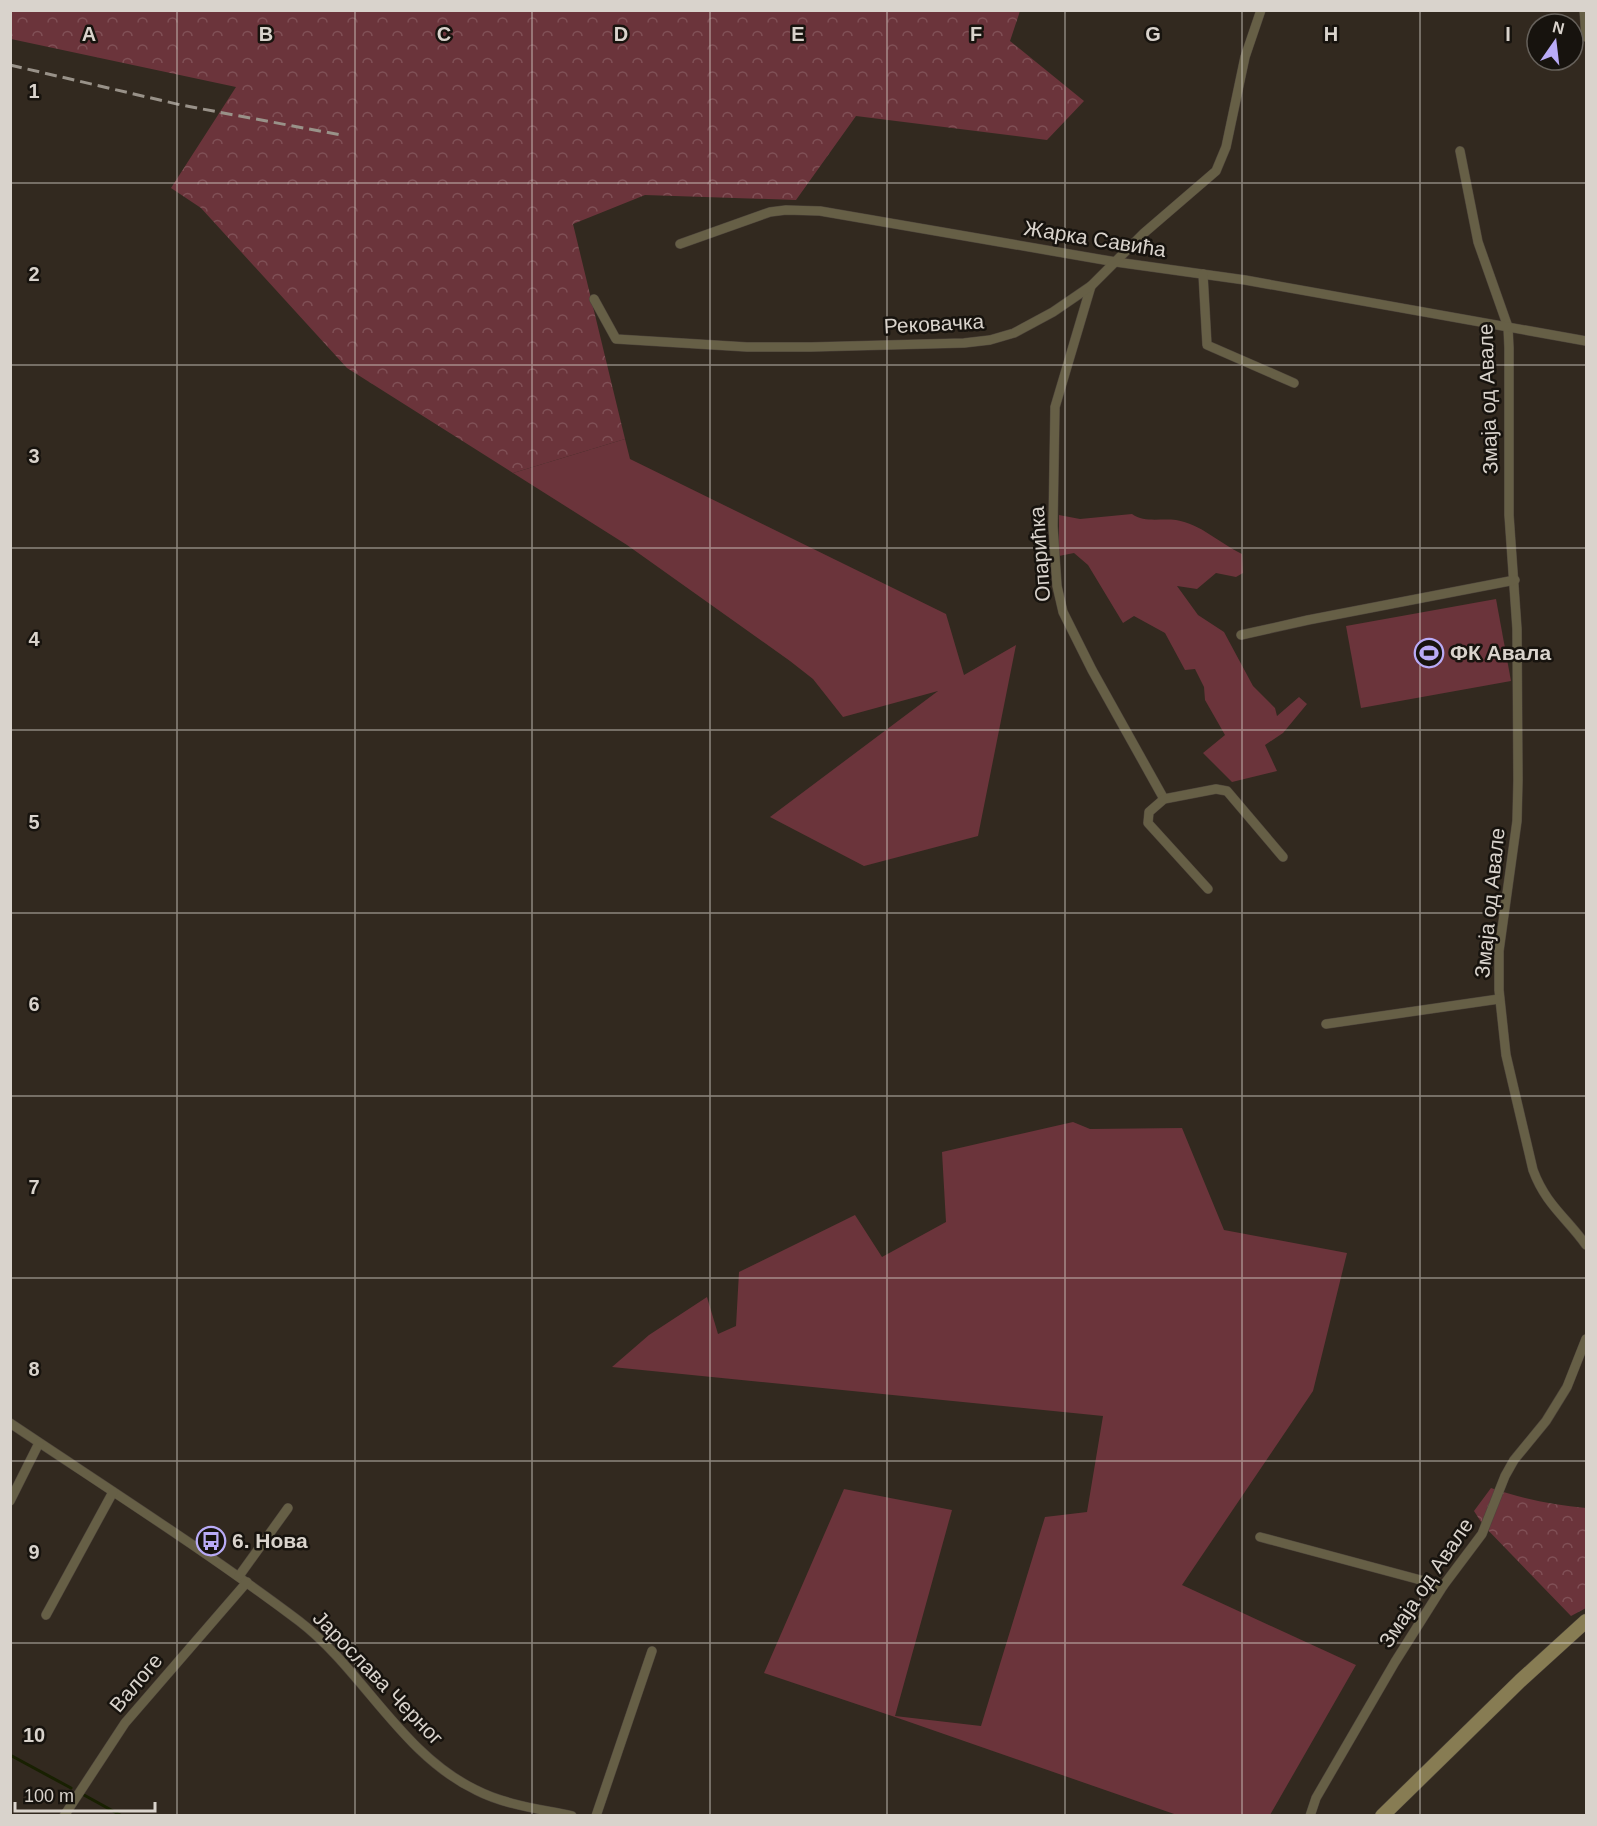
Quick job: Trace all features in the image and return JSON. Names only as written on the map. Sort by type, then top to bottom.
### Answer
[{"type":"main road","points":[[1382,1815],[1536,1666],[1587,1621]]},
{"type":"street","name":"Рековачка","points":[[594,299],[616,339],[747,347],[964,343],[990,340],[1014,333],[1053,312],[1091,286],[1144,234],[1216,171],[1226,147],[1245,57],[1261,10]]},
{"type":"street","points":[[1584,10],[1587,38]]},
{"type":"street","name":"Змаја од Авале","points":[[1460,151],[1478,242],[1508,327],[1509,515],[1517,628],[1517,821],[1500,938],[1499,999],[1506,1054],[1539,1188],[1587,1245]]},
{"type":"street","name":"Жарка Савића","points":[[680,244],[770,212],[820,211],[1116,262],[1203,274],[1587,341]]},
{"type":"street","points":[[1203,274],[1207,345],[1294,383]]},
{"type":"street","name":"Опарићка","points":[[1091,286],[1055,407],[1053,526],[1057,586],[1063,612],[1087,660],[1164,798]]},
{"type":"street","points":[[1241,635],[1515,580]]},
{"type":"street","points":[[1208,889],[1148,823],[1149,812],[1164,798],[1216,789],[1227,790],[1283,857]]},
{"type":"street","points":[[1326,1024],[1499,999]]},
{"type":"street","name":"Змаја од Авале","points":[[1310,1815],[1316,1798],[1395,1662],[1443,1586],[1482,1534],[1505,1476],[1567,1387],[1587,1339]]},
{"type":"street","name":"Јарослава Черног","points":[[10,1424],[247,1582],[318,1638],[422,1750],[451,1775],[477,1791],[498,1799],[572,1815]]},
{"type":"street","points":[[10,1501],[39,1443]]},
{"type":"street","points":[[46,1616],[113,1492]]},
{"type":"street","points":[[238,1576],[288,1508]]},
{"type":"street","points":[[1260,1538],[1443,1586]]},
{"type":"street","name":"Валоге","points":[[64,1815],[125,1723],[247,1582]]},
{"type":"street","points":[[596,1815],[652,1651]]},
{"type":"green space","points":[[11,10],[1020,11],[1010,41],[1084,101],[1047,140],[856,116],[796,200],[645,195],[573,224],[625,439],[513,473],[347,368],[201,208],[171,188],[236,87],[11,39]]},
{"type":"green space","points":[[625,439],[630,459],[946,614],[964,675],[1016,645],[978,836],[864,866],[770,817],[938,691],[843,717],[813,679],[790,661],[627,545],[513,473]]},
{"type":"green space","points":[[1132,514],[1147,519],[1176,520],[1194,525],[1242,554],[1243,573],[1236,577],[1216,573],[1197,589],[1177,586],[1198,615],[1224,632],[1253,686],[1275,708],[1277,716],[1299,697],[1307,704],[1283,733],[1265,745],[1277,771],[1232,782],[1203,753],[1225,735],[1205,700],[1204,687],[1195,669],[1185,670],[1165,633],[1134,616],[1123,623],[1088,565],[1074,553],[1059,556],[1059,515],[1080,519]]},
{"type":"green space","name":"ФК Авала","points":[[1496,599],[1511,681],[1361,708],[1346,626]]},
{"type":"green space","points":[[1073,1122],[1090,1129],[1182,1128],[1224,1230],[1347,1253],[1313,1391],[1182,1585],[1356,1665],[1270,1815],[1177,1815],[764,1673],[844,1489],[952,1510],[895,1716],[981,1726],[1045,1517],[1087,1512],[1103,1416],[612,1367],[649,1335],[707,1297],[718,1334],[736,1326],[739,1272],[855,1215],[882,1257],[946,1222],[942,1152]]},
{"type":"green space","points":[[1491,1488],[1538,1501],[1586,1508],[1586,1608],[1571,1616],[1483,1525],[1474,1511]]},
{"type":"waterway","points":[[10,1755],[71,1788]]},
{"type":"waterway","points":[[84,1795],[122,1816]]},
{"type":"railway","points":[[10,65],[181,105],[341,135]]},
{"type":"place","name":"ФК Авала","points":[[1429,653]]},
{"type":"place","name":"6. Нова","points":[[211,1541]]}]
